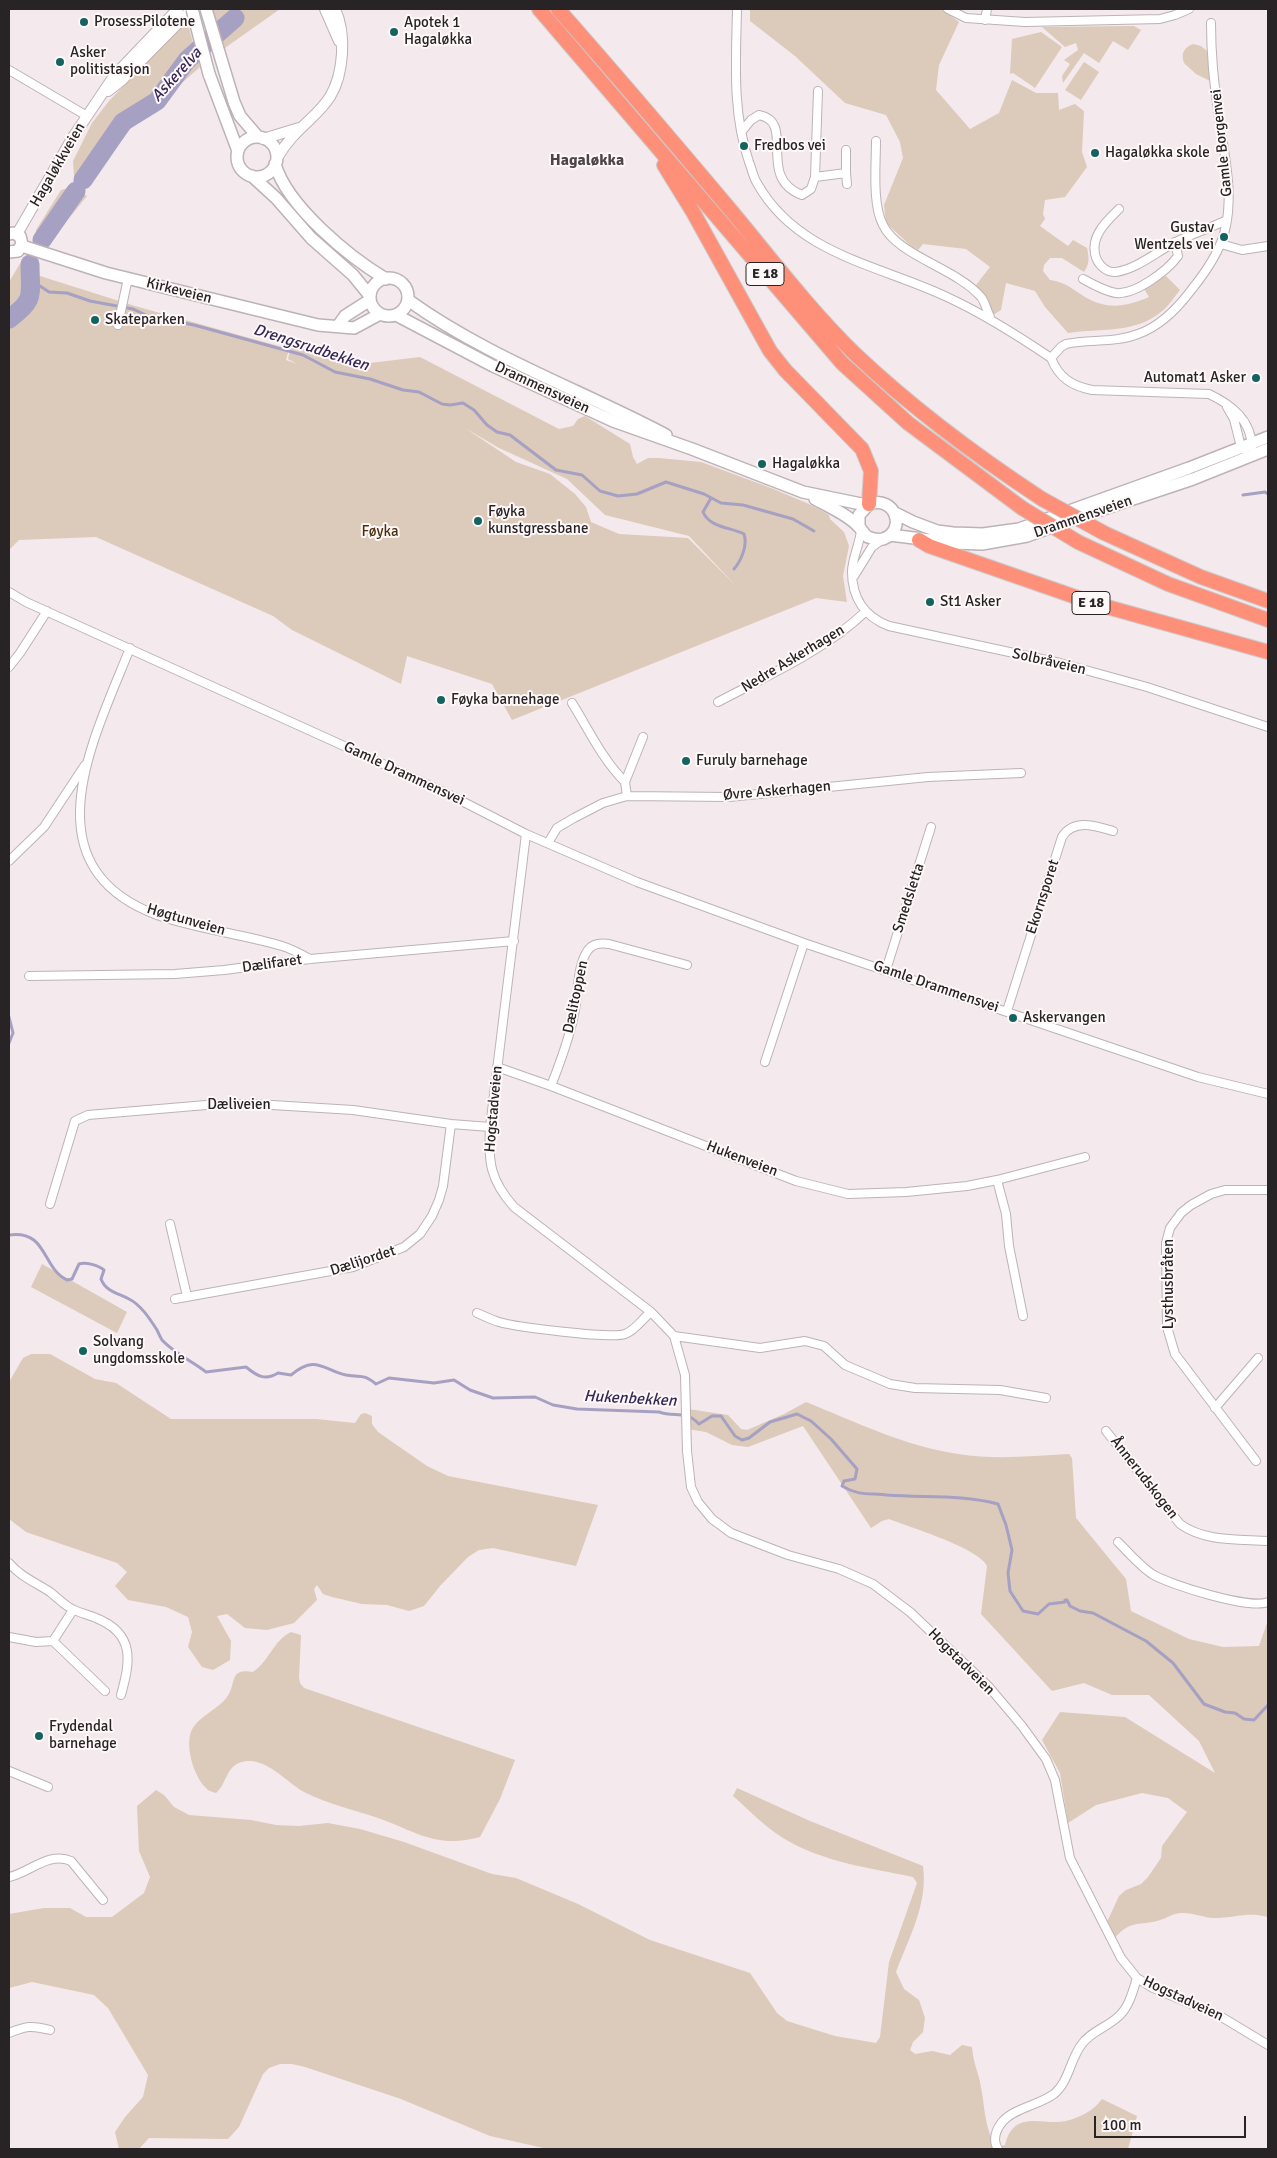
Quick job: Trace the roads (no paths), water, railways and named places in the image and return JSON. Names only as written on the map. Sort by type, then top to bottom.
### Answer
[{"type":"highway","name":"E 18","points":[[539,9],[638,122],[752,259],[842,363],[908,423],[1022,508],[1078,542],[1168,584],[1268,620]]},
{"type":"highway","name":"E 18","points":[[558,9],[648,111],[811,306],[852,351],[918,411],[976,455],[1042,499],[1104,533],[1192,574],[1268,601]]},
{"type":"highway","name":"E 18","points":[[638,122],[693,212],[770,351],[784,370],[862,449],[871,471],[868,500]]},
{"type":"highway","name":"E 18","points":[[919,540],[929,546],[1094,603],[1268,652]]},
{"type":"main road","points":[[192,9],[210,74],[238,151],[238,165],[246,174],[262,176],[268,173],[276,161]]},
{"type":"main road","points":[[206,9],[225,78],[240,116],[261,138],[272,146],[278,175],[285,186],[318,225],[359,261],[386,279]]},
{"type":"main road","points":[[238,151],[243,142],[261,138]]},
{"type":"main road","points":[[252,176],[276,198],[311,238],[353,275],[370,298],[373,308],[380,314],[387,316],[396,315],[404,309],[408,300],[407,291],[402,283],[394,279],[386,279],[375,284],[370,298],[345,316],[338,326]]},
{"type":"main road","points":[[13,234],[22,240],[13,253]]},
{"type":"main road","name":"Kirkeveien","points":[[13,253],[78,265],[318,325],[354,328],[380,314]]},
{"type":"main road","name":"Drammensveien","points":[[408,300],[433,318],[476,342],[692,449]]},
{"type":"main road","name":"Drammensveien","points":[[396,315],[493,366],[612,422],[692,449],[803,492],[860,528]]},
{"type":"main road","name":"Drammensveien","points":[[895,513],[912,522],[953,534],[983,534],[1018,529],[1189,468],[1268,437]]},
{"type":"main road","name":"Drammensveien","points":[[886,537],[982,544],[1027,536],[1096,511],[1193,480],[1268,448]]},
{"type":"main road","name":"Drammensveien","points":[[803,492],[868,500]]},
{"type":"main road","points":[[868,500],[887,504],[895,513],[896,525],[886,537],[874,540],[866,536],[860,528],[859,515],[868,500]]},
{"type":"street","name":"Hagaløkkveien","points":[[13,234],[114,76],[178,9]]},
{"type":"street","name":"Hagaløkkveien","points":[[101,96],[122,80],[192,9]]},
{"type":"street","points":[[325,9],[342,52]]},
{"type":"street","points":[[276,161],[283,148],[300,128],[320,111],[334,94],[340,73],[343,34],[335,9]]},
{"type":"street","points":[[737,9],[735,91],[744,145],[757,183],[779,212],[807,238],[846,258],[945,296],[990,317],[1051,358],[1061,376],[1080,388],[1092,390],[1200,392],[1209,394],[1240,416],[1249,428],[1247,445]]},
{"type":"street","points":[[948,9],[966,18],[1025,22],[1160,19],[1189,9]]},
{"type":"street","points":[[985,20],[987,9]]},
{"type":"street","name":"Gamle Borgenvei","points":[[1051,358],[1066,344],[1118,339],[1151,329],[1182,303],[1213,260],[1221,244],[1227,220],[1228,176],[1217,101],[1211,23]]},
{"type":"street","points":[[9,70],[87,116]]},
{"type":"street","points":[[742,131],[759,114],[769,116],[775,124],[778,170],[783,182],[791,191],[802,194],[811,189],[815,177],[818,91]]},
{"type":"street","points":[[261,138],[300,128]]},
{"type":"street","points":[[876,141],[877,203],[882,225],[905,248],[969,286],[982,298],[990,317]]},
{"type":"street","points":[[846,150],[847,184]]},
{"type":"street","points":[[815,177],[846,173]]},
{"type":"street","points":[[1119,209],[1103,226],[1094,244],[1094,254],[1098,263],[1104,270],[1115,272],[1130,268],[1175,242],[1227,220]]},
{"type":"street","points":[[1083,279],[1102,289],[1118,293],[1139,287],[1172,265],[1178,256],[1175,242]]},
{"type":"street","points":[[1221,244],[1242,250],[1268,246]]},
{"type":"street","points":[[118,325],[128,278]]},
{"type":"street","points":[[1224,403],[1252,455]]},
{"type":"street","points":[[860,528],[860,542],[852,571],[857,600],[865,612]]},
{"type":"street","points":[[853,578],[872,547],[886,537]]},
{"type":"street","name":"Gamle Drammensvei","points":[[9,592],[409,776],[526,834],[646,886],[804,943],[1198,1077],[1268,1094]]},
{"type":"street","points":[[9,667],[47,611]]},
{"type":"street","name":"Nedre Askerhagen","points":[[718,702],[799,658],[846,628],[865,612]]},
{"type":"street","name":"Solbråveien","points":[[865,612],[873,619],[889,626],[1060,663],[1147,686],[1268,727]]},
{"type":"street","name":"Høgtunveien","points":[[130,648],[86,764],[80,808],[81,832],[85,853],[100,878],[132,903],[158,915],[284,946],[310,959]]},
{"type":"street","points":[[572,703],[602,754],[625,782]]},
{"type":"street","points":[[627,796],[625,782],[643,737]]},
{"type":"street","points":[[9,861],[44,827],[86,764]]},
{"type":"street","name":"Øvre Askerhagen","points":[[548,843],[557,828],[603,803],[627,796],[729,797],[928,777],[1021,773]]},
{"type":"street","name":"Ekornsporet","points":[[1007,1012],[1062,837],[1066,831],[1084,824],[1095,825],[1113,831]]},
{"type":"street","name":"Smedsletta","points":[[886,970],[931,827]]},
{"type":"street","name":"Hogstadveien","points":[[526,834],[490,1127],[489,1155],[492,1170],[503,1194],[514,1207],[651,1312],[674,1336],[685,1375],[687,1451],[691,1487],[698,1502],[712,1519],[731,1533],[788,1555],[839,1569],[873,1584],[910,1612],[943,1642],[989,1687],[1022,1726],[1046,1760],[1055,1780],[1070,1858],[1121,1958],[1137,1978],[1153,1988],[1220,2016],[1268,2046]]},
{"type":"street","name":"Dælifaret","points":[[29,976],[174,974],[224,970],[310,959],[514,941]]},
{"type":"street","points":[[765,1062],[804,943]]},
{"type":"street","name":"Dælitoppen","points":[[551,1086],[572,1025],[584,958],[590,948],[598,944],[609,944],[687,965]]},
{"type":"street","name":"Hukenveien","points":[[497,1067],[796,1181],[848,1194],[875,1194],[967,1186],[1085,1157]]},
{"type":"street","name":"Dæliveien","points":[[50,1204],[75,1120],[88,1115],[218,1104],[256,1104],[353,1110],[451,1124],[490,1127]]},
{"type":"street","name":"Dælijordet","points":[[175,1299],[353,1267],[404,1247],[420,1234],[432,1216],[439,1200],[443,1186],[451,1124]]},
{"type":"street","points":[[997,1180],[1006,1214],[1009,1246],[1023,1316]]},
{"type":"street","name":"Lysthusbråten","points":[[1256,1461],[1185,1369],[1170,1341],[1166,1304],[1167,1236],[1174,1221],[1181,1214],[1191,1205],[1211,1194],[1225,1190],[1268,1190]]},
{"type":"street","points":[[170,1224],[187,1296]]},
{"type":"street","points":[[477,1313],[500,1322],[534,1328],[611,1336],[624,1335],[635,1329],[651,1312]]},
{"type":"street","points":[[674,1336],[760,1348],[793,1341],[805,1341],[817,1343],[830,1351],[845,1365],[890,1384],[915,1388],[1000,1390],[1046,1398]]},
{"type":"street","points":[[1215,1408],[1258,1358]]},
{"type":"street","name":"Ånnerudskogen","points":[[1106,1431],[1180,1524],[1200,1536],[1268,1541]]},
{"type":"street","points":[[1118,1542],[1152,1574],[1173,1584],[1243,1602],[1259,1605],[1268,1602]]},
{"type":"street","points":[[9,1564],[31,1582],[48,1591],[73,1610],[98,1618],[109,1625],[120,1636],[127,1648],[129,1659],[121,1695]]},
{"type":"street","points":[[53,1641],[73,1610]]},
{"type":"street","points":[[9,1637],[36,1642],[53,1641],[105,1691]]},
{"type":"street","points":[[9,1771],[48,1787]]},
{"type":"street","points":[[9,1877],[48,1860],[64,1858],[71,1861],[103,1900]]},
{"type":"street","points":[[998,2149],[995,2136],[998,2126],[1004,2119],[1054,2094],[1063,2083],[1081,2044],[1120,2016],[1129,2003],[1137,1978]]},
{"type":"street","points":[[9,2033],[24,2026],[34,2026],[50,2030]]},
{"type":"waterway","name":"Askerelva","points":[[83,180],[123,122],[157,101],[187,60],[235,18]]},
{"type":"waterway","name":"Askerelva","points":[[42,240],[76,191]]},
{"type":"waterway","name":"Askerelva","points":[[9,319],[24,306],[30,296],[30,264]]},
{"type":"waterway","name":"Drengsrudbekken","points":[[30,285],[40,286],[49,292],[67,293],[90,301],[133,309],[148,316],[194,325],[303,355],[335,372],[370,379],[403,390],[419,392],[442,404],[463,403],[474,410],[487,425],[497,432],[510,435],[556,470],[582,475],[600,491],[618,496],[637,494],[666,482],[704,494],[721,503],[743,505],[793,519],[814,531]]},
{"type":"waterway","name":"Drengsrudbekken","points":[[1243,495],[1265,492],[1268,494]]},
{"type":"waterway","points":[[711,498],[703,512],[706,517],[715,524],[744,534],[743,553],[734,569]]},
{"type":"waterway","name":"Hukenbekken","points":[[9,1017],[13,1033],[9,1043]]},
{"type":"waterway","name":"Hukenbekken","points":[[9,1235],[22,1235],[31,1238],[38,1244],[52,1267],[67,1280],[72,1279],[79,1264],[82,1263],[95,1265],[104,1270],[101,1279],[106,1287],[137,1305],[151,1321],[162,1340],[206,1372],[246,1367],[258,1375],[269,1377],[278,1373],[291,1375],[307,1365],[313,1364],[338,1373],[365,1377],[376,1384],[389,1378],[434,1383],[454,1380],[470,1390],[493,1398],[535,1397],[553,1405],[577,1409],[659,1412],[684,1415],[694,1419],[699,1424],[712,1416],[721,1416],[735,1436],[742,1440],[749,1438],[770,1422],[797,1414],[811,1421],[831,1439],[857,1469],[855,1479],[844,1481],[842,1486],[848,1489],[864,1494],[971,1499],[998,1504],[1006,1525],[1012,1550],[1008,1573],[1010,1591],[1023,1611],[1038,1614],[1049,1604],[1065,1602],[1067,1600],[1070,1606],[1080,1611],[1093,1613],[1146,1641],[1173,1663],[1204,1704],[1225,1712],[1235,1713],[1244,1719],[1254,1720],[1268,1705]]},
{"type":"place","name":"ProsessPilotene","points":[[84,22]]},
{"type":"place","name":"Apotek 1 Hagaløkka","points":[[394,32]]},
{"type":"place","name":"Asker politistasjon","points":[[60,62]]},
{"type":"place","name":"Fredbos vei","points":[[744,146]]},
{"type":"place","name":"Hagaløkka skole","points":[[1095,153]]},
{"type":"place","name":"Gustav Wentzels vei","points":[[1224,237]]},
{"type":"place","name":"Skateparken","points":[[95,320]]},
{"type":"place","name":"Automat1 Asker","points":[[1256,378]]},
{"type":"place","name":"Hagaløkka","points":[[762,464]]},
{"type":"place","name":"Føyka kunstgressbane","points":[[478,521]]},
{"type":"place","name":"St1 Asker","points":[[930,602]]},
{"type":"place","name":"Føyka barnehage","points":[[441,700]]},
{"type":"place","name":"Furuly barnehage","points":[[686,761]]},
{"type":"place","name":"Askervangen","points":[[1013,1018]]},
{"type":"place","name":"Solvang ungdomsskole","points":[[83,1351]]},
{"type":"place","name":"Frydendal barnehage","points":[[39,1736]]},
{"type":"district","name":"Hagaløkka","points":[[587,161]]},
{"type":"park label","name":"Føyka","points":[[380,532]]}]
